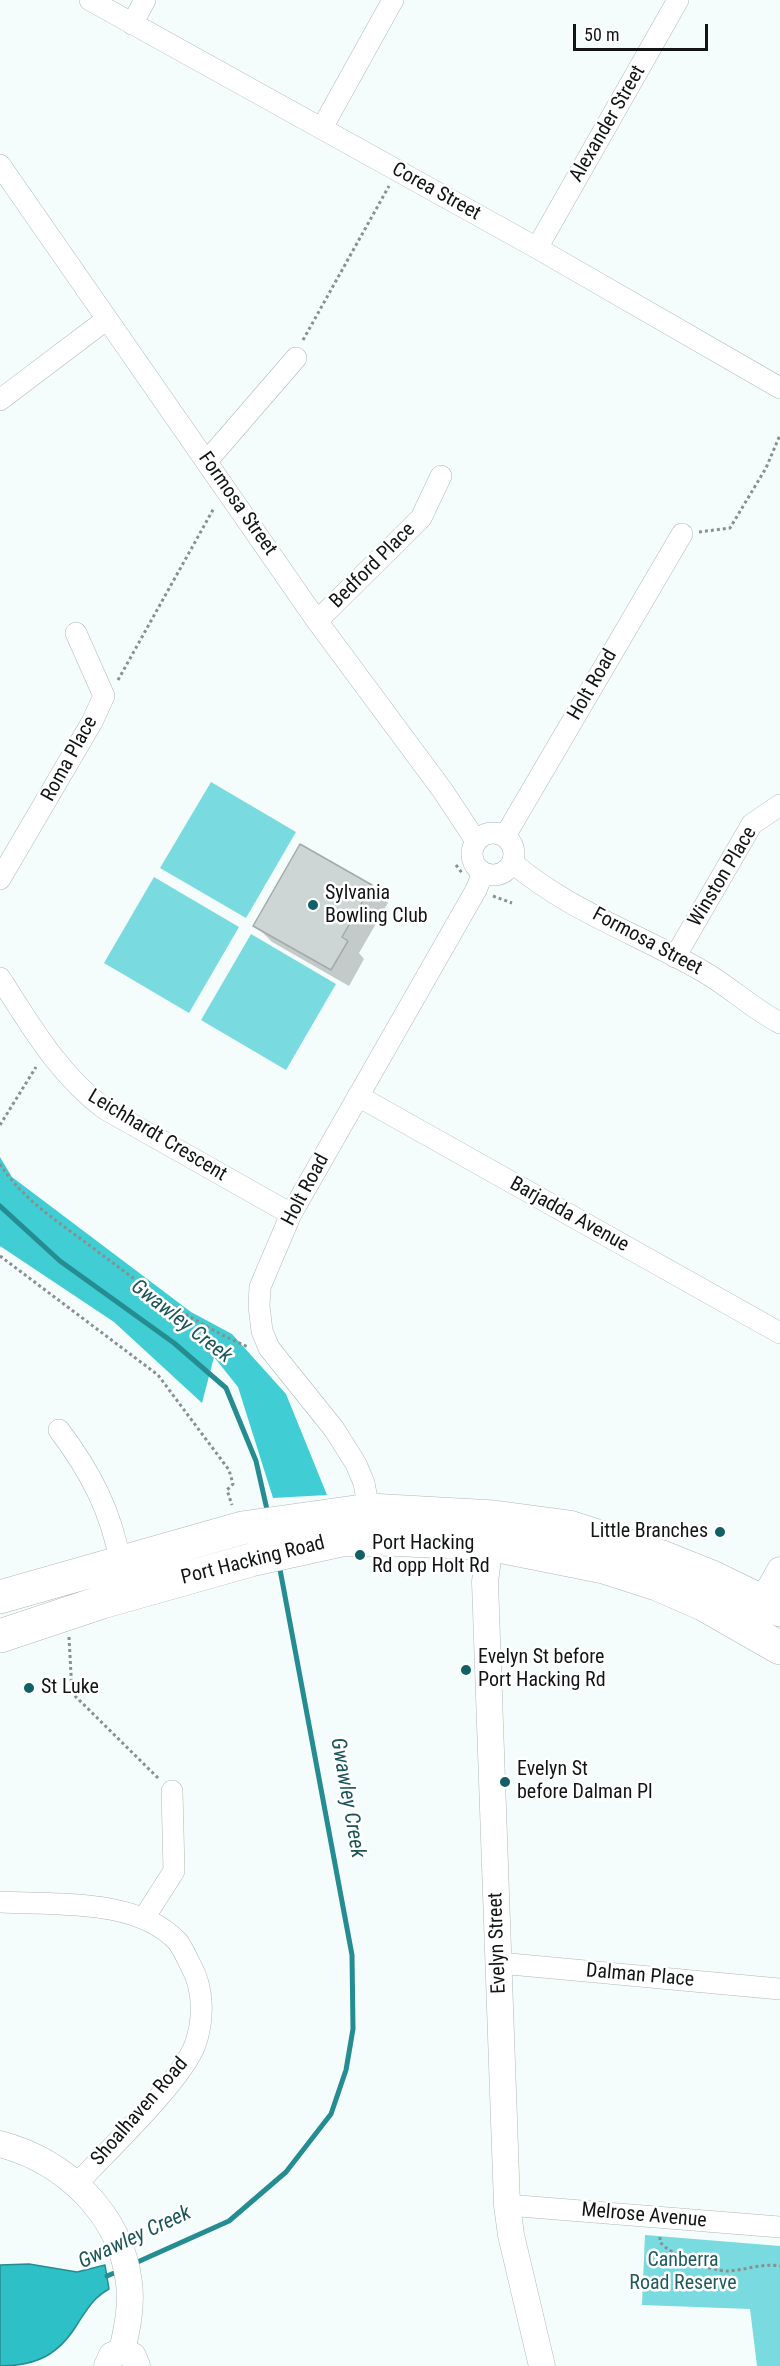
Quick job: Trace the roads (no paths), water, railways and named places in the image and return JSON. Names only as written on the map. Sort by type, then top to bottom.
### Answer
[{"type":"main road","name":"Port Hacking Road","points":[[0,1636],[68,1613],[251,1560],[311,1531],[369,1510],[491,1530]]},
{"type":"main road","name":"Port Hacking Road","points":[[0,1597],[120,1561],[238,1519],[371,1539],[569,1527],[617,1541],[712,1577],[763,1613],[780,1648]]},
{"type":"street","name":"Corea Street","points":[[90,0],[398,172],[777,379]]},
{"type":"street","points":[[132,24],[145,0]]},
{"type":"street","points":[[322,128],[393,0]]},
{"type":"street","name":"Alexander Street","points":[[537,248],[678,0]]},
{"type":"street","name":"Formosa Street","points":[[0,165],[317,621],[443,791],[476,841]]},
{"type":"street","points":[[0,400],[107,319]]},
{"type":"street","points":[[207,461],[296,358]]},
{"type":"street","name":"Bedford Place","points":[[317,621],[421,518],[441,476]]},
{"type":"street","name":"Holt Road","points":[[505,836],[682,534]]},
{"type":"street","name":"Roma Place","points":[[0,879],[87,731],[104,696],[76,633]]},
{"type":"street","name":"Winston Place","points":[[675,957],[752,824],[780,805]]},
{"type":"street","points":[[493,832],[505,836],[513,845],[513,863],[500,874],[483,873],[472,858],[476,841],[493,832]]},
{"type":"street","name":"Formosa Street","points":[[513,863],[532,879],[598,918],[705,972],[780,1023]]},
{"type":"street","name":"Holt Road","points":[[369,1510],[364,1482],[356,1464],[334,1429],[277,1360],[262,1331],[259,1306],[260,1287],[291,1214],[473,895],[483,873]]},
{"type":"street","name":"Leichhardt Crescent","points":[[0,978],[46,1050],[81,1091],[105,1109],[291,1214]]},
{"type":"street","name":"Barjadda Avenue","points":[[358,1096],[780,1333]]},
{"type":"street","points":[[59,1430],[85,1464],[115,1529],[120,1561]]},
{"type":"street","name":"Evelyn Street","points":[[491,1530],[485,1582],[486,1639],[500,1963],[507,2205],[511,2235],[542,2366]]},
{"type":"street","points":[[763,1613],[780,1570]]},
{"type":"street","points":[[144,1918],[174,1871],[172,1791]]},
{"type":"street","name":"Shoalhaven Road","points":[[0,1902],[92,1906],[144,1918],[179,1943],[198,1977],[202,1999],[195,2046],[161,2093],[77,2184]]},
{"type":"street","name":"Dalman Place","points":[[500,1963],[780,1989]]},
{"type":"street","points":[[0,2144],[34,2156],[77,2184],[102,2215],[122,2255],[129,2283],[129,2315],[122,2361]]},
{"type":"street","name":"Melrose Avenue","points":[[507,2205],[780,2227]]},
{"type":"waterway","name":"Gwawley Creek","points":[[0,1206],[60,1261],[174,1343],[226,1388],[256,1461],[268,1514]]},
{"type":"waterway","name":"Gwawley Creek","points":[[133,2264],[229,2221],[286,2172],[331,2114],[346,2070],[353,2029],[352,1955],[279,1564]]},
{"type":"waterway","name":"Gwawley Creek","points":[[107,2276],[119,2271]]},
{"type":"place","name":"Sylvania Bowling Club","points":[[313,905]]},
{"type":"place","name":"Little Branches","points":[[720,1532]]},
{"type":"place","name":"Port Hacking Rd opp Holt Rd","points":[[360,1555]]},
{"type":"place","name":"Evelyn St before Port Hacking Rd","points":[[466,1670]]},
{"type":"place","name":"St Luke","points":[[29,1688]]},
{"type":"place","name":"Evelyn St before Dalman Pl","points":[[505,1782]]},
{"type":"park label","name":"Canberra Road Reserve","points":[[683,2272]]}]
